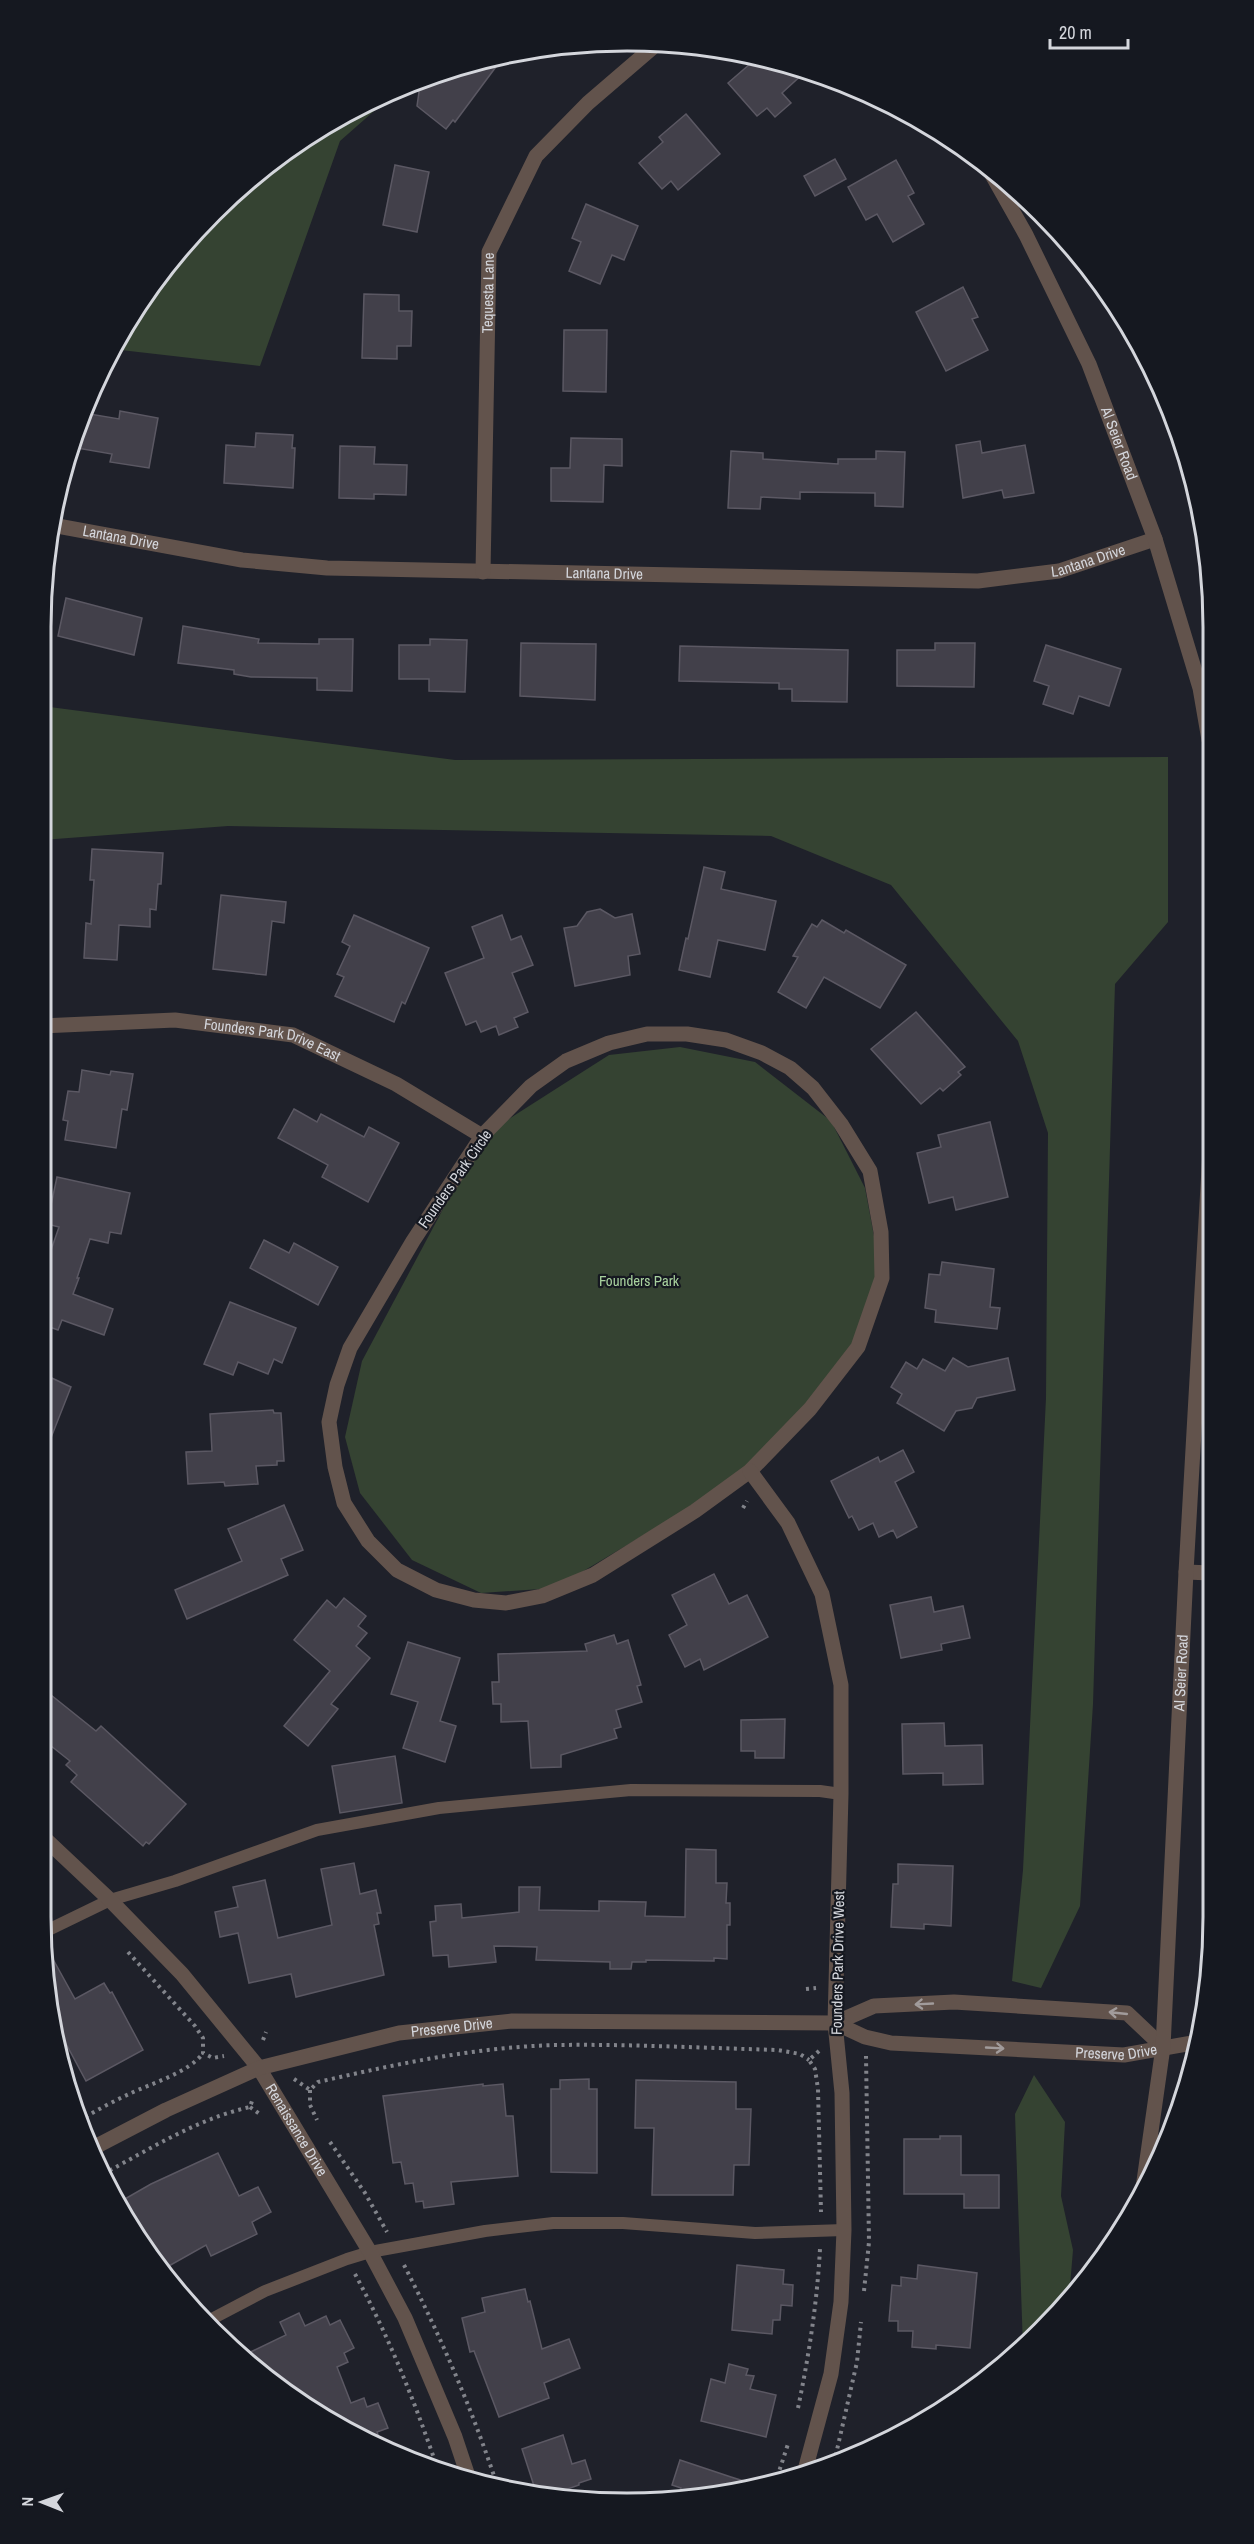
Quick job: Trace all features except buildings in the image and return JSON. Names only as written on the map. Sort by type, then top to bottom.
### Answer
[{"type":"street","name":"Tequesta Lane","points":[[483,572],[489,252],[536,156],[588,103],[648,52]]},
{"type":"street","name":"Al Seier Road","points":[[999,188],[1026,235],[1089,364],[1155,539],[1200,688],[1203,705]]},
{"type":"street","name":"Lantana Drive","points":[[60,526],[242,560],[327,568],[978,581],[1059,571],[1155,539]]},
{"type":"street","name":"Founders Park Drive East","points":[[51,1026],[175,1020],[292,1035],[396,1084],[482,1136]]},
{"type":"street","name":"Founders Park Circle","points":[[646,1034],[687,1034],[726,1040],[762,1053],[790,1068],[813,1088],[841,1124],[870,1171],[882,1232],[882,1278],[858,1347],[810,1409],[750,1471],[695,1511],[593,1575],[542,1596],[506,1603],[474,1600],[436,1590],[397,1570],[368,1541],[344,1503],[335,1467],[329,1422],[337,1385],[350,1348],[413,1241],[482,1136],[531,1086],[566,1061],[609,1043],[646,1034]]},
{"type":"street","name":"Al Seier Road","points":[[1146,2168],[1163,2047],[1203,1274]]},
{"type":"street","name":"Founders Park Drive West","points":[[750,1471],[788,1523],[822,1594],[841,1685],[842,1794],[835,2023],[842,2093],[844,2230],[841,2302],[831,2374],[807,2464]]},
{"type":"street","points":[[1186,1572],[1203,1573]]},
{"type":"street","name":"Renaissance Drive","points":[[51,1844],[110,1900],[182,1974],[259,2068],[370,2252],[405,2318],[455,2437],[466,2469]]},
{"type":"street","name":"Preserve Drive","points":[[98,2145],[165,2110],[259,2068],[399,2033],[512,2021],[835,2023],[874,2006],[954,2002],[1127,2013],[1163,2047]]},
{"type":"street","name":"Preserve Drive","points":[[835,2023],[865,2037],[891,2043],[1124,2055],[1163,2047]]},
{"type":"street","points":[[1163,2047],[1189,2043]]},
{"type":"lane","points":[[51,1928],[110,1900],[175,1881],[317,1830],[439,1808],[631,1791],[820,1791],[842,1794]]},
{"type":"lane","points":[[214,2318],[265,2291],[347,2259],[370,2252],[485,2231],[553,2223],[623,2223],[755,2233],[844,2230]]},
{"type":"path","points":[[250,2107],[254,2096],[270,2087],[294,2079],[310,2090],[318,2082],[420,2059],[501,2049],[558,2045],[777,2050],[800,2054],[809,2060]]},
{"type":"path","points":[[87,2116],[189,2066],[199,2060],[203,2053]]},
{"type":"path","points":[[109,2171],[183,2132],[231,2111],[250,2107],[261,2114],[267,2123]]},
{"type":"path","points":[[347,2259],[379,2319],[416,2406],[434,2459]]},
{"type":"green space","points":[[378,107],[340,141],[260,366],[122,350],[170,276],[194,247],[247,194],[307,148]]},
{"type":"green space","points":[[51,707],[455,760],[1168,757],[1168,922],[1115,984],[1093,1704],[1080,1906],[1041,1988],[1012,1981],[1023,1870],[1046,1398],[1048,1133],[1018,1041],[891,885],[771,836],[228,826],[51,839]]},
{"type":"green space","name":"Founders Park","points":[[680,1047],[755,1062],[831,1121],[865,1188],[881,1273],[855,1345],[748,1473],[555,1588],[481,1593],[412,1560],[360,1493],[345,1437],[362,1361],[482,1136],[609,1055]]},
{"type":"green space","points":[[1034,2075],[1065,2122],[1061,2196],[1073,2250],[1070,2285],[1023,2335],[1015,2114]]}]
